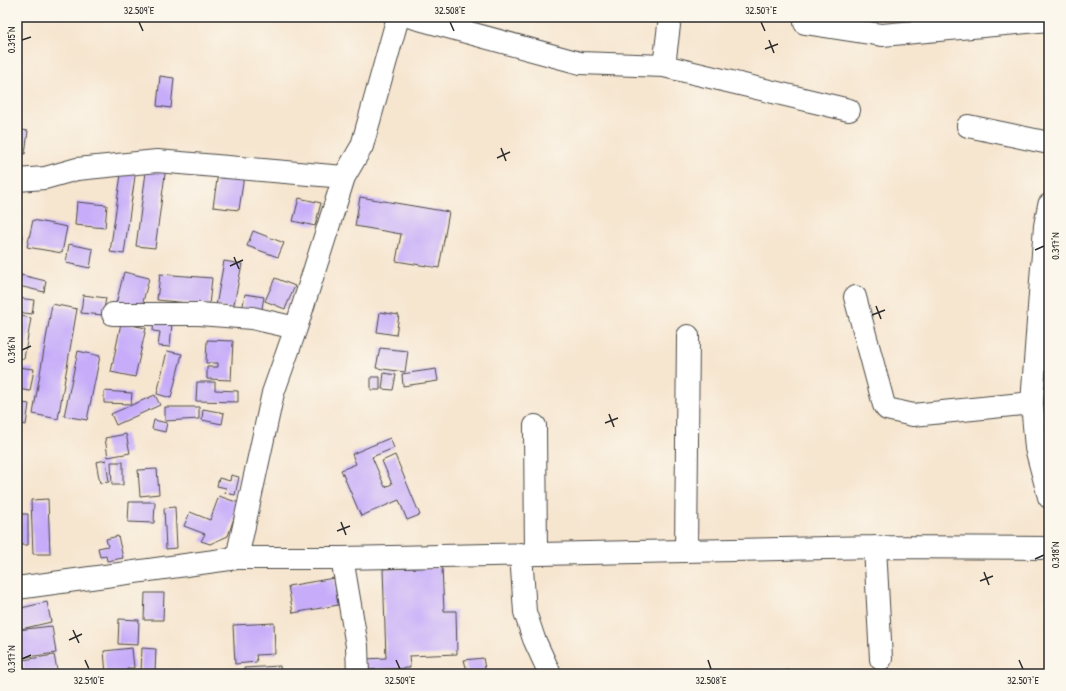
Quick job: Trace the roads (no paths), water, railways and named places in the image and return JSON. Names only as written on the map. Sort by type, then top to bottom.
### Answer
[{"type":"street","points":[[236,558],[272,393],[296,328],[344,177],[362,146],[398,17]]},
{"type":"street","points":[[411,17],[580,63],[664,66],[849,110]]},
{"type":"street","points":[[664,66],[670,17]]},
{"type":"street","points":[[805,23],[882,35],[1049,20]]},
{"type":"street","points":[[968,126],[1049,143]]},
{"type":"street","points":[[17,180],[45,178],[77,169],[157,161],[344,177]]},
{"type":"street","points":[[1049,205],[1032,402],[1042,445],[1049,497]]},
{"type":"street","points":[[855,297],[884,405],[887,409],[913,415],[1032,402]]},
{"type":"street","points":[[113,314],[199,314],[252,318],[296,328]]},
{"type":"street","points":[[686,551],[688,336]]},
{"type":"street","points":[[535,426],[525,612],[534,638],[550,674]]},
{"type":"street","points":[[17,588],[236,558],[342,558],[875,547],[1049,548]]},
{"type":"street","points":[[875,547],[881,659]]},
{"type":"street","points":[[342,558],[358,646],[358,674]]}]
